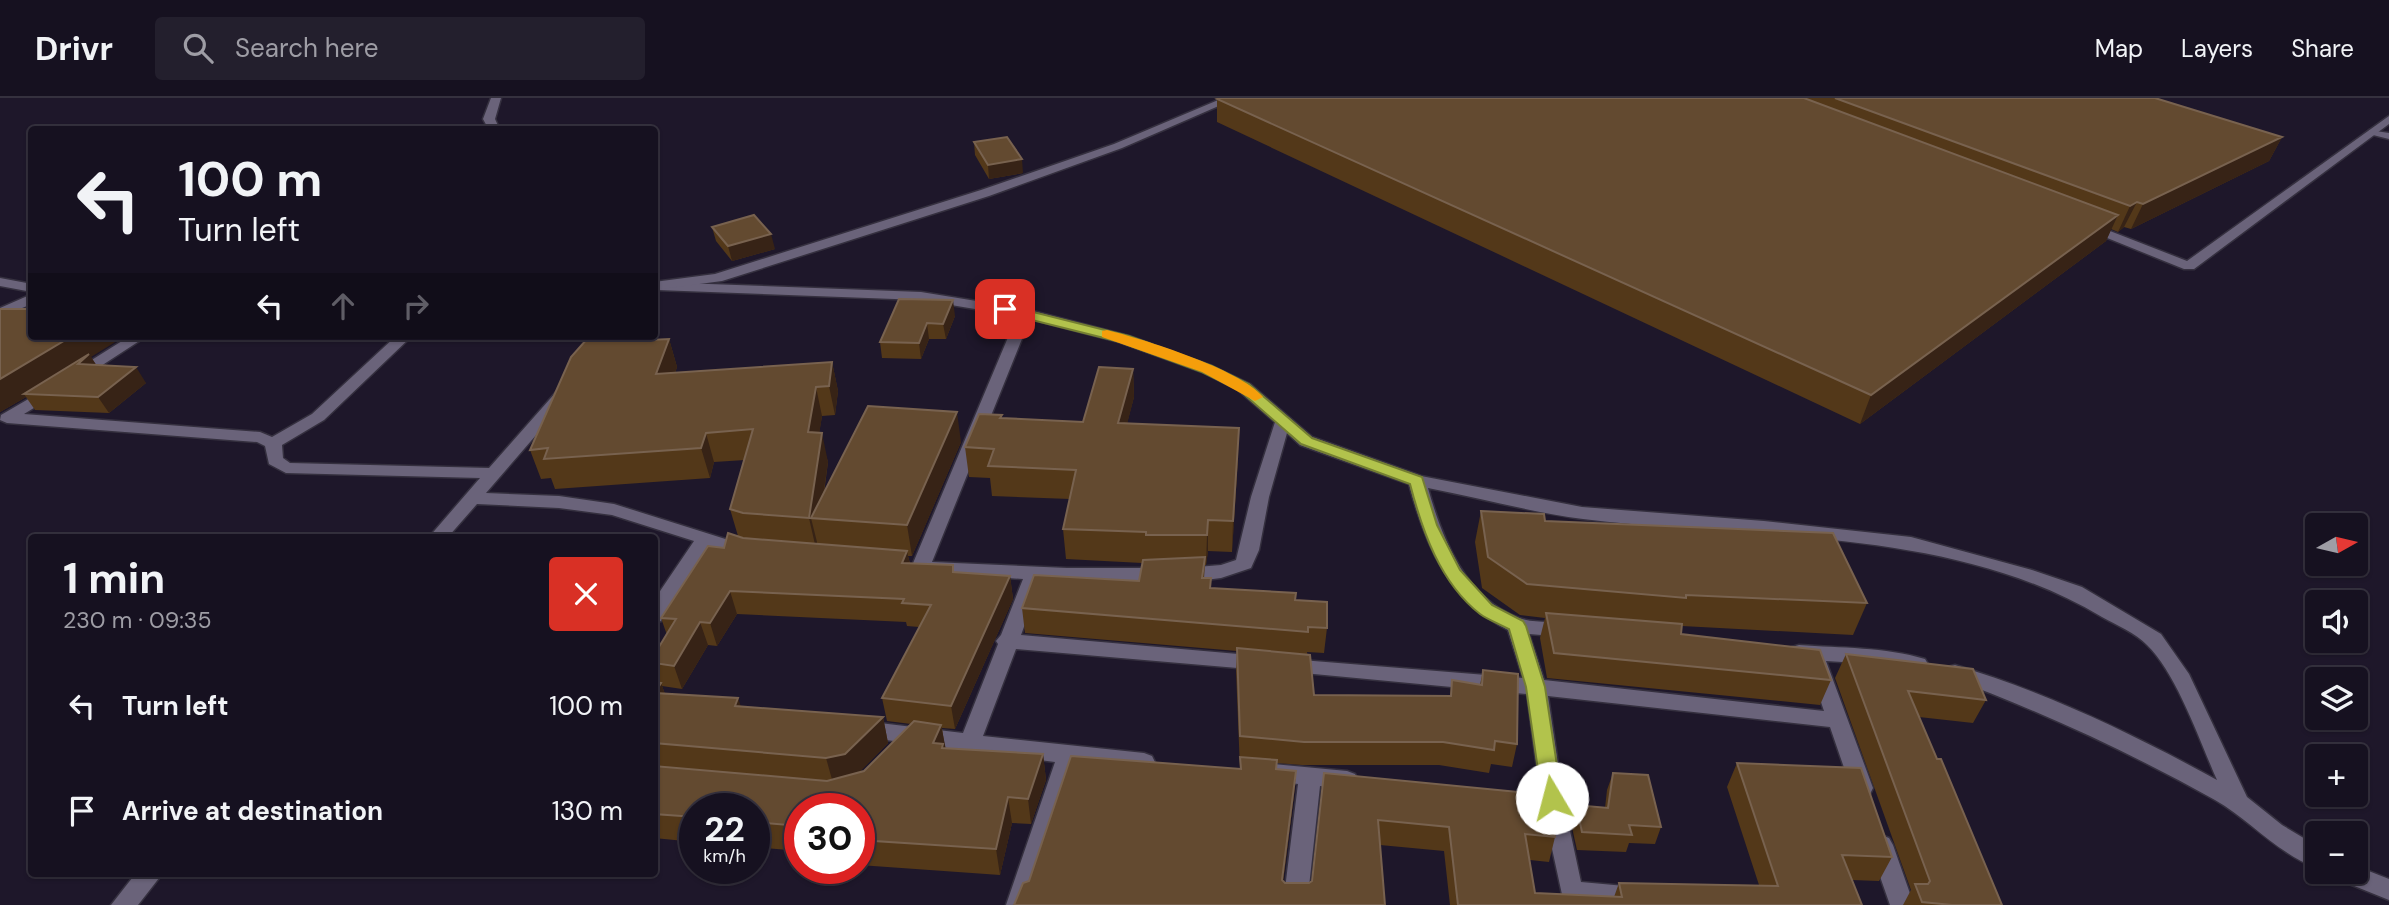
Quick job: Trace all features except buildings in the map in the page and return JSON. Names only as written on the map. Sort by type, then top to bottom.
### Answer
[{"type":"street","points":[[493,126],[489,119],[496,98]]},
{"type":"street","points":[[658,286],[717,278],[959,202],[1118,146],[1232,98]]},
{"type":"street","points":[[2073,221],[2189,266],[2389,119]]},
{"type":"street","points":[[2373,132],[2389,136]]},
{"type":"street","points":[[0,282],[28,287]]},
{"type":"street","points":[[658,286],[921,296],[1025,313],[1124,339],[1207,369],[1244,387],[1307,441],[1417,481],[1582,513],[1764,527],[1911,543],[2025,574],[2075,592],[2154,639],[2179,674],[2239,803]]},
{"type":"street","points":[[0,313],[28,300]]},
{"type":"street","points":[[1025,313],[914,567],[1034,575],[1210,574],[1244,565],[1250,550],[1260,497],[1283,421]]},
{"type":"street","points":[[134,340],[7,418],[260,438],[273,443]]},
{"type":"street","points":[[273,443],[318,417],[401,340]]},
{"type":"street","points":[[441,534],[573,383]]},
{"type":"street","points":[[273,443],[275,460],[286,468],[492,473]]},
{"type":"street","points":[[1417,481],[1429,525],[1453,573],[1486,609],[1517,626],[1585,632]]},
{"type":"street","points":[[472,498],[559,502],[614,510],[763,554]]},
{"type":"street","points":[[658,609],[706,538]]},
{"type":"street","points":[[970,743],[1006,641],[1034,575]]},
{"type":"street","points":[[1517,626],[1536,687],[1552,798],[1571,898],[1662,900]]},
{"type":"street","points":[[1006,641],[1536,687],[1838,720]]},
{"type":"street","points":[[1774,649],[1875,656],[1947,669],[2017,693],[2182,770],[2239,803],[2274,832],[2305,851]]},
{"type":"street","points":[[1814,653],[1868,806]]},
{"type":"street","points":[[837,725],[1068,755],[1162,764]]},
{"type":"street","points":[[895,753],[913,735]]},
{"type":"street","points":[[1018,905],[1068,755]]},
{"type":"street","points":[[1256,772],[1364,781]]},
{"type":"street","points":[[1296,905],[1310,776]]},
{"type":"street","points":[[1525,795],[1552,798]]},
{"type":"street","points":[[1877,830],[1902,905]]},
{"type":"street","points":[[123,905],[148,877]]},
{"type":"street","points":[[2368,882],[2389,890]]},
{"type":"slow traffic","points":[[1107,334],[1207,369],[1244,387],[1255,397]]},
{"type":"route","points":[[1005,309],[1124,339],[1207,369],[1244,387],[1307,441],[1417,481],[1429,525],[1453,573],[1486,609],[1517,626],[1536,687],[1552,798]]}]
